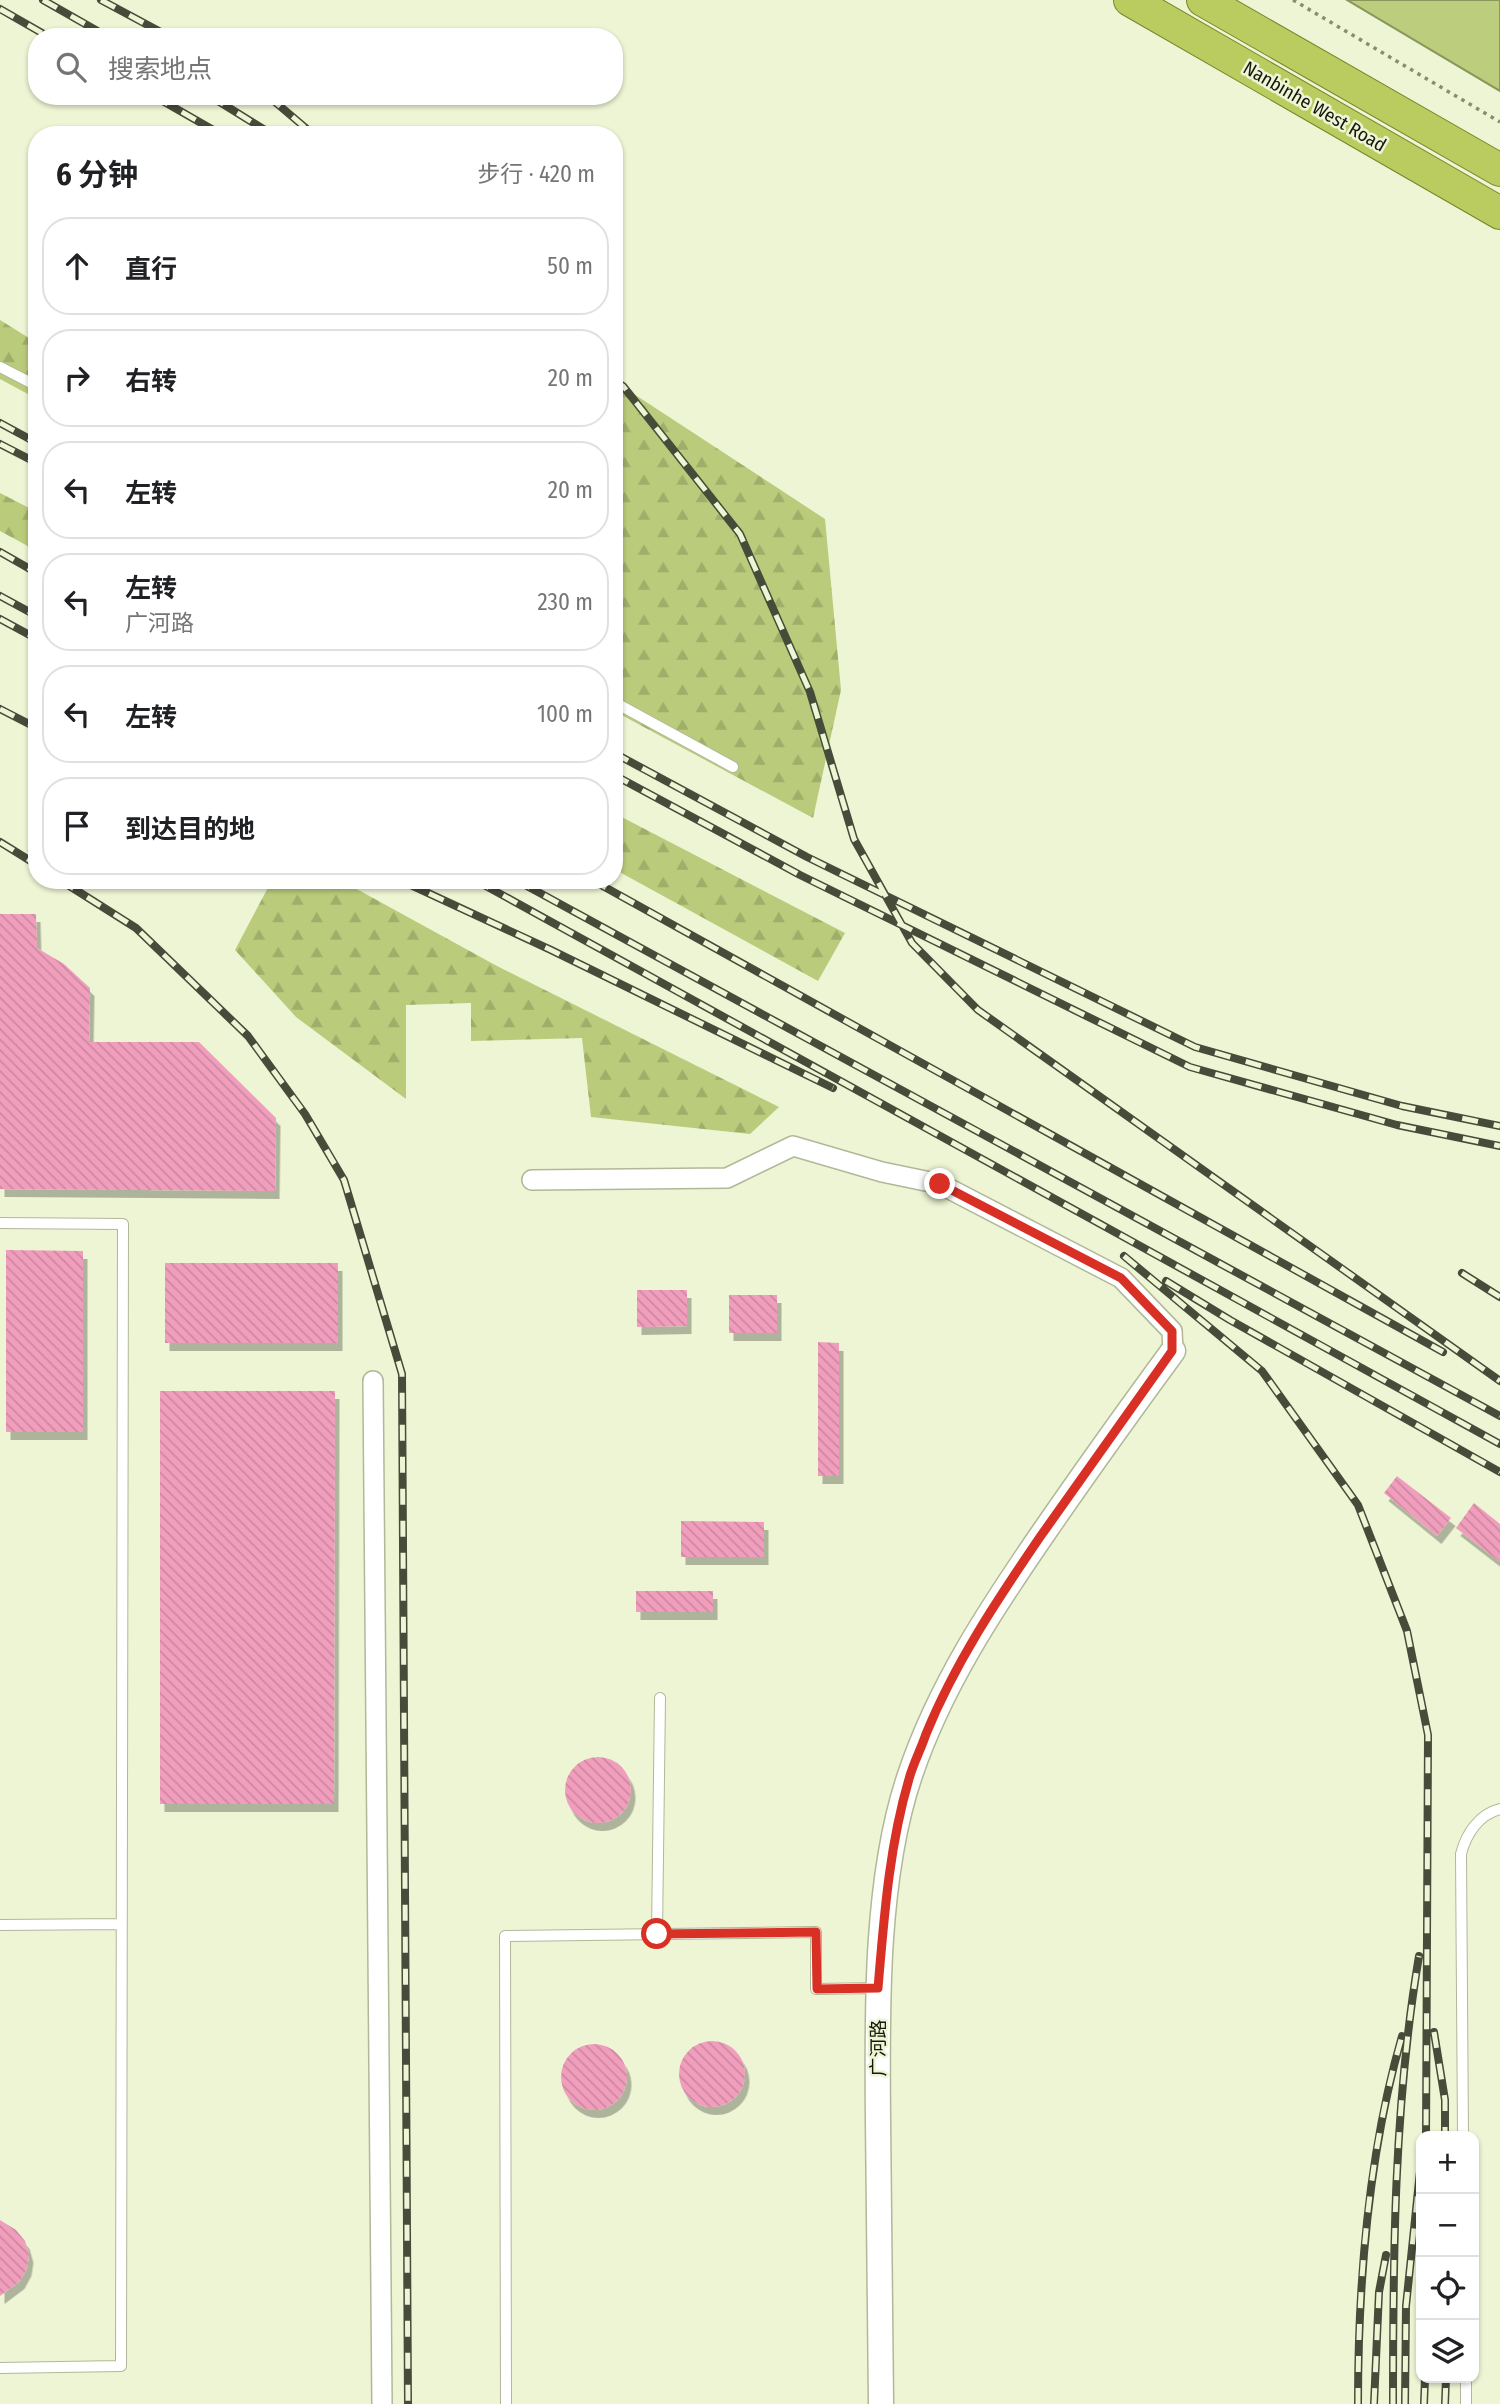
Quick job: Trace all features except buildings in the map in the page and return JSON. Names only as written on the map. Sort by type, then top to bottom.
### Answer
[{"type":"highway","name":"Nanbinhe West Road","points":[[1130,0],[1500,213]]},
{"type":"highway","name":"Nanbinhe West Road","points":[[1203,0],[1500,170]]},
{"type":"street","points":[[532,1180],[727,1178],[793,1146],[881,1172],[940,1184],[1121,1278],[1172,1331],[1172,1351]]},
{"type":"street","name":"广河路","points":[[881,2404],[878,1988],[888,1881],[909,1776],[958,1665],[996,1603],[1172,1351]]},
{"type":"street","points":[[373,1381],[382,2404]]},
{"type":"lane","points":[[0,367],[28,381]]},
{"type":"lane","points":[[623,707],[733,767]]},
{"type":"lane","points":[[0,1223],[123,1224],[121,2366],[0,2368]]},
{"type":"lane","points":[[657,1934],[660,1698]]},
{"type":"lane","points":[[1464,2131],[1461,1854],[1465,1838],[1475,1825],[1492,1811],[1500,1809]]},
{"type":"lane","points":[[0,1925],[120,1924]]},
{"type":"lane","points":[[506,2404],[505,1936],[816,1932],[817,1989],[878,1988]]},
{"type":"lane","points":[[1466,2383],[1466,2404]]},
{"type":"path","points":[[1293,0],[1500,122]]},
{"type":"green space","points":[[0,320],[28,337],[28,394],[0,379]]},
{"type":"green space","points":[[623,387],[825,519],[841,690],[813,818],[623,716]]},
{"type":"green space","points":[[0,493],[28,507],[28,546],[0,531]]},
{"type":"green space","points":[[623,818],[845,933],[818,981],[623,874]]},
{"type":"green space","points":[[267,889],[357,889],[497,966],[779,1107],[750,1134],[591,1117],[582,1038],[471,1041],[471,1003],[406,1005],[406,1099],[296,1017],[235,950]]},
{"type":"shaded area","points":[[1347,0],[1500,0],[1500,91]]},
{"type":"railway","points":[[43,0],[92,28]]},
{"type":"railway","points":[[101,0],[153,28]]},
{"type":"railway","points":[[0,9],[33,28]]},
{"type":"railway","points":[[170,105],[206,126]]},
{"type":"railway","points":[[225,105],[258,126]]},
{"type":"railway","points":[[279,105],[303,126]]},
{"type":"railway","points":[[623,386],[740,534],[810,692],[854,839],[912,943],[978,1010],[1500,1381]]},
{"type":"railway","points":[[0,423],[28,438]]},
{"type":"railway","points":[[0,444],[28,458]]},
{"type":"railway","points":[[0,552],[28,568]]},
{"type":"railway","points":[[0,596],[28,611]]},
{"type":"railway","points":[[0,619],[28,634]]},
{"type":"railway","points":[[0,709],[28,723]]},
{"type":"railway","points":[[623,758],[807,857],[1195,1047],[1402,1106],[1500,1126]]},
{"type":"railway","points":[[623,780],[800,875],[1190,1067],[1397,1125],[1500,1146]]},
{"type":"railway","points":[[0,842],[28,859]]},
{"type":"railway","points":[[74,889],[136,928],[248,1036],[305,1114],[344,1180],[402,1374],[408,2404]]},
{"type":"railway","points":[[419,889],[833,1088]]},
{"type":"railway","points":[[491,889],[1500,1444]]},
{"type":"railway","points":[[533,889],[1500,1416]]},
{"type":"railway","points":[[608,889],[1443,1352]]},
{"type":"railway","points":[[1124,1256],[1262,1371],[1358,1505],[1407,1631],[1428,1735],[1426,2131]]},
{"type":"railway","points":[[1462,1273],[1500,1297]]},
{"type":"railway","points":[[1166,1281],[1500,1472]]},
{"type":"railway","points":[[1393,2404],[1395,2236],[1400,2124],[1404,2067],[1419,1956]]},
{"type":"railway","points":[[1434,2032],[1445,2100],[1445,2131]]},
{"type":"railway","points":[[1358,2404],[1360,2311],[1367,2218],[1381,2126],[1402,2036]]},
{"type":"railway","points":[[1405,2404],[1406,2306],[1418,2194]]},
{"type":"railway","points":[[1374,2404],[1379,2292],[1386,2255]]},
{"type":"railway","points":[[1424,2404],[1425,2383]]},
{"type":"railway","points":[[1445,2404],[1446,2383]]},
{"type":"route","points":[[657,1934],[816,1932],[817,1989],[878,1988],[888,1881],[897,1827],[909,1776],[932,1720],[958,1665],[988,1614],[1172,1351],[1172,1331],[1121,1278],[940,1184]]}]
